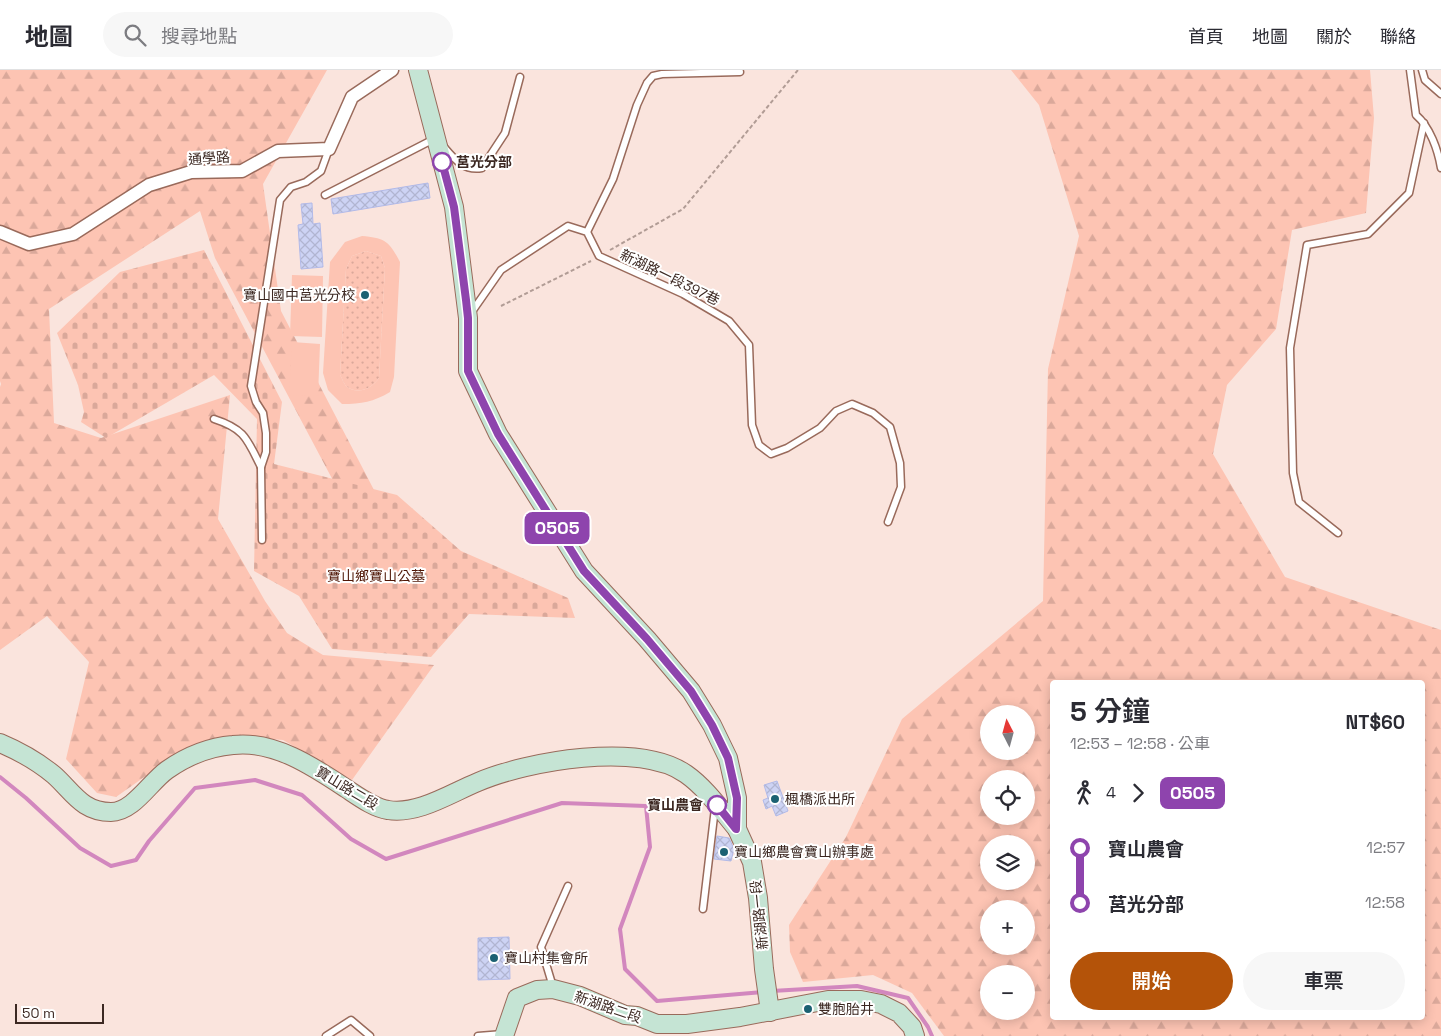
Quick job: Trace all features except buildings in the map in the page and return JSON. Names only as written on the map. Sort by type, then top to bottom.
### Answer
[{"type":"street","points":[[329,149],[352,97],[392,70]]},
{"type":"street","name":"新湖路一段","points":[[418,70],[454,207],[468,318],[468,371],[498,434],[584,571],[647,639],[691,691],[712,725],[728,758],[737,798],[736,829],[752,862],[758,898],[770,1012]]},
{"type":"street","name":"通學路","points":[[0,232],[29,244],[73,234],[150,185],[191,172],[242,171],[278,151],[329,149]]},
{"type":"street","name":"寶山路二段","points":[[0,743],[21,751],[53,775],[84,805],[97,810],[113,812],[128,807],[166,771],[188,757],[208,749],[234,744],[251,744],[271,748],[295,758],[368,802],[386,810],[416,809],[486,779],[522,768],[563,760],[607,756],[640,757],[669,765],[685,773],[716,804],[736,829]]},
{"type":"street","name":"新湖路二段","points":[[504,1035],[516,998],[537,990],[553,989],[580,996],[625,1015],[637,1016],[657,1024],[688,1024],[770,1012],[828,1000],[860,1000],[881,1004],[899,1013],[913,1033]]},
{"type":"lane","points":[[1410,70],[1416,115],[1424,123],[1439,158],[1441,168]]},
{"type":"lane","points":[[1422,70],[1425,80],[1441,94]]},
{"type":"lane","points":[[468,318],[501,270],[568,226],[587,232],[613,179],[637,105],[653,76],[662,74],[740,72]]},
{"type":"lane","points":[[325,194],[436,138],[456,161],[472,170],[482,168],[505,133],[520,77]]},
{"type":"lane","points":[[1338,532],[1299,502],[1293,473],[1290,348],[1307,245],[1368,234],[1409,193],[1424,123]]},
{"type":"lane","points":[[262,540],[261,467],[266,452],[266,433],[263,413],[256,402],[252,386],[280,200],[291,187],[306,182],[321,171],[329,149]]},
{"type":"lane","name":"新湖路一段397巷","points":[[587,232],[599,256],[683,294],[729,321],[749,345],[752,424],[759,444],[771,454],[787,448],[820,428],[836,411],[852,404],[873,413],[890,427],[900,463],[901,487],[888,522]]},
{"type":"lane","points":[[214,419],[230,424],[241,432],[250,444],[261,467]]},
{"type":"lane","points":[[703,909],[716,804]]},
{"type":"lane","points":[[553,989],[541,947],[568,886]]},
{"type":"lane","points":[[326,1036],[351,1020],[370,1036]]},
{"type":"lane","points":[[478,1036],[504,1035]]},
{"type":"path","points":[[502,306],[599,256],[683,209],[798,70]]},
{"type":"green space","points":[[0,70],[327,70],[263,184],[281,311],[374,490],[337,488],[215,258],[200,211],[49,309],[54,423],[101,438],[230,395],[218,519],[265,601],[287,633],[323,655],[434,665],[352,780],[283,740],[230,736],[181,751],[116,797],[97,793],[66,759],[89,662],[47,616],[0,650]]},
{"type":"green space","points":[[1011,70],[1370,70],[1374,118],[1366,213],[1292,230],[1276,329],[1227,385],[1213,454],[1285,577],[1441,630],[1441,1036],[944,1036],[912,993],[873,975],[803,982],[790,952],[789,925],[846,837],[902,719],[1043,601],[1048,369],[1079,236],[1039,105]]},
{"type":"green space","points":[[362,236],[376,238],[386,242],[393,249],[400,262],[394,377],[390,392],[367,402],[356,404],[342,404],[328,390],[323,373],[330,262],[345,242]],"holes":[[[366,251],[381,256],[385,268],[379,378],[369,388],[355,390],[346,386],[340,375],[346,269],[352,256]]]},
{"type":"green space","name":"寶山鄉寶山公墓","points":[[204,250],[282,402],[274,464],[397,495],[461,551],[568,598],[575,618],[469,614],[431,657],[332,649],[299,596],[254,571],[257,419],[214,375],[106,438],[81,422],[84,412],[78,385],[57,333],[120,272]]},
{"type":"green space","points":[[366,251],[381,256],[385,268],[379,378],[369,388],[355,390],[346,386],[340,375],[346,269],[352,256]]},
{"type":"green space","points":[[292,275],[323,276],[322,337],[290,336]]},
{"type":"green space","points":[[292,342],[320,344],[318,396],[289,395]]},
{"type":"waterway","points":[[0,777],[26,798],[80,848],[111,866],[136,860],[149,841],[195,788],[255,780],[302,795],[351,839],[386,859],[562,803],[646,806],[650,847],[620,929],[625,969],[657,1001],[763,992]]},
{"type":"waterway","points":[[772,991],[857,986],[908,998],[932,1036]]},
{"type":"bus line","name":"0505","points":[[442,162],[454,207],[466,300],[468,371],[498,434],[584,571],[647,639],[691,691],[712,725],[728,758],[737,798],[736,829],[717,805]]},
{"type":"place","name":"莒光分部","points":[[442,162]]},
{"type":"place","name":"寶山國中莒光分校","points":[[365,295]]},
{"type":"place","name":"楓橋派出所","points":[[775,799]]},
{"type":"place","name":"寶山農會","points":[[717,805]]},
{"type":"place","name":"寶山鄉農會寶山辦事處","points":[[724,852]]},
{"type":"place","name":"寶山村集會所","points":[[494,958]]},
{"type":"place","name":"雙胞胎井","points":[[808,1009]]}]
